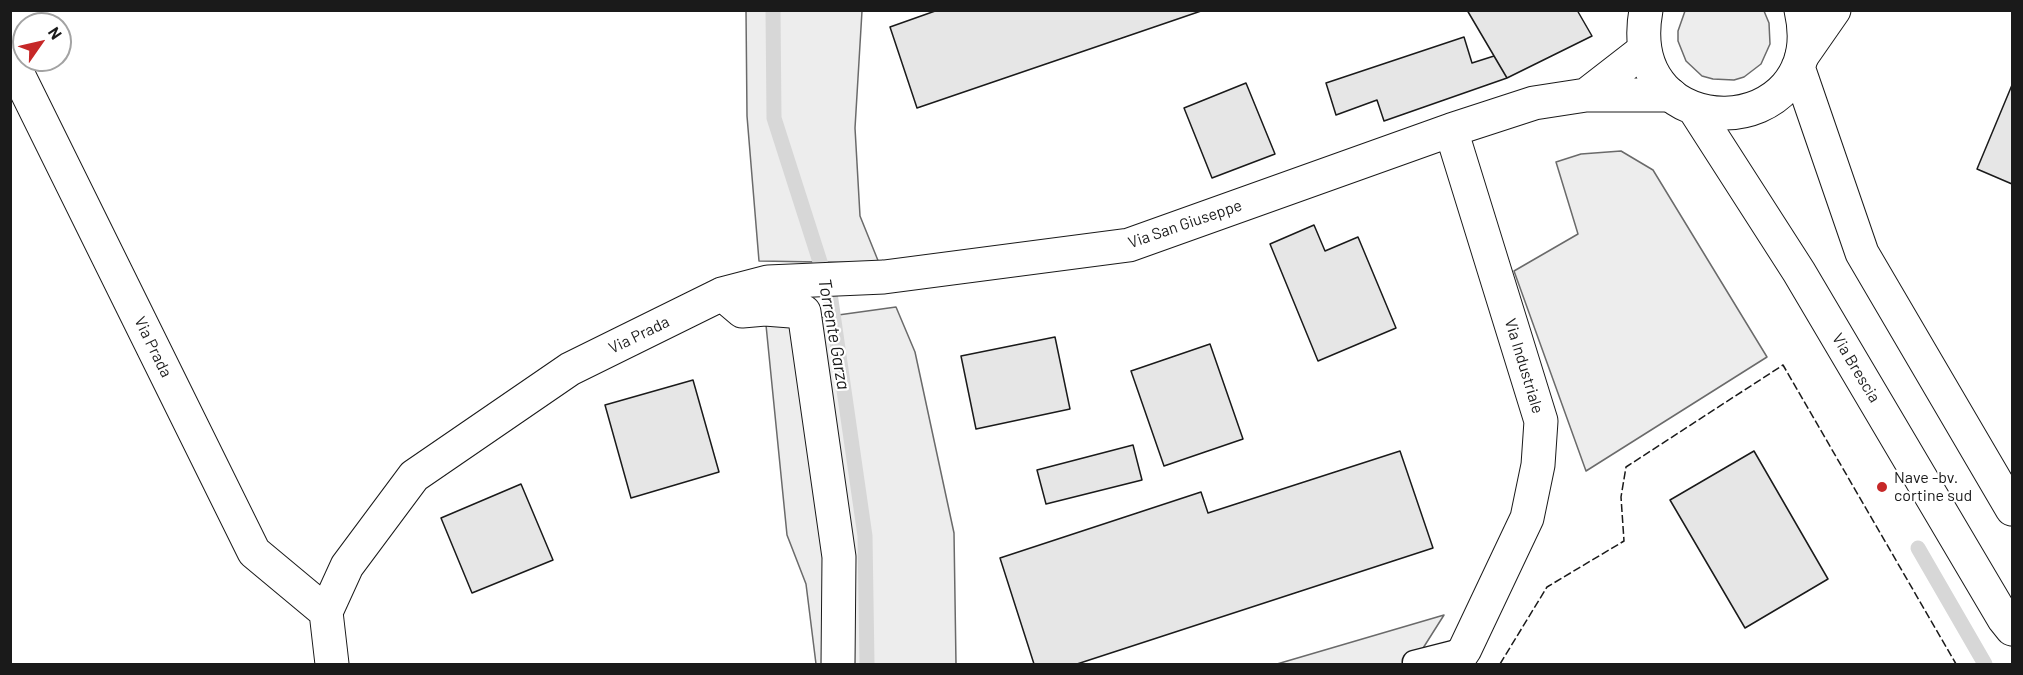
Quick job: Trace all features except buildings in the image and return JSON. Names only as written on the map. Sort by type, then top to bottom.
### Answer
[{"type":"street","points":[[1801,10],[1805,27],[1804,48],[1800,61],[1862,253],[2013,509]]},
{"type":"street","points":[[1683,103],[1715,114],[1735,114],[1755,109],[1773,99],[1787,85],[1834,10]]},
{"type":"street","name":"Via San Giuseppe","points":[[1586,95],[1642,25]]},
{"type":"street","name":"Via Brescia","points":[[1642,25],[1651,69],[1662,86],[1683,103],[1799,272],[2004,619],[2013,629]]},
{"type":"street","name":"Via Prada","points":[[10,58],[254,552],[326,612],[347,566],[414,476],[570,369],[722,294],[768,282]]},
{"type":"street","name":"Via San Giuseppe","points":[[768,282],[884,277],[1129,244],[1534,103],[1586,95],[1683,103]]},
{"type":"street","name":"Via Industriale","points":[[1451,130],[1541,421],[1538,465],[1527,519],[1460,657]]},
{"type":"street","points":[[722,294],[742,311],[765,309],[804,312],[839,557],[838,664]]},
{"type":"street","points":[[326,612],[332,664]]},
{"type":"lane","points":[[1414,662],[1460,657]]},
{"type":"shaded area","points":[[746,11],[862,11],[855,128],[860,216],[879,263],[759,261],[747,116]]},
{"type":"shaded area","points":[[1685,11],[1764,11],[1769,23],[1770,44],[1761,64],[1744,77],[1734,80],[1702,76],[1686,61],[1678,41],[1678,31]]},
{"type":"shaded area","points":[[1621,151],[1653,170],[1767,357],[1586,471],[1514,271],[1578,234],[1556,162],[1581,154]]},
{"type":"shaded area","points":[[896,307],[915,352],[954,533],[956,664],[816,664],[806,584],[787,535],[766,325]]},
{"type":"shaded area","points":[[1444,615],[1413,664],[1277,664]]},
{"type":"waterway","name":"Torrente Garza","points":[[773,10],[774,118],[830,293],[865,536],[867,664]]},
{"type":"waterway","points":[[1918,548],[1985,664]]},
{"type":"fence","points":[[1500,664],[1547,587],[1624,541],[1621,497],[1626,467],[1783,365],[1956,664]]},
{"type":"place","name":"Nave -bv. cortine sud","points":[[1882,487]]}]
